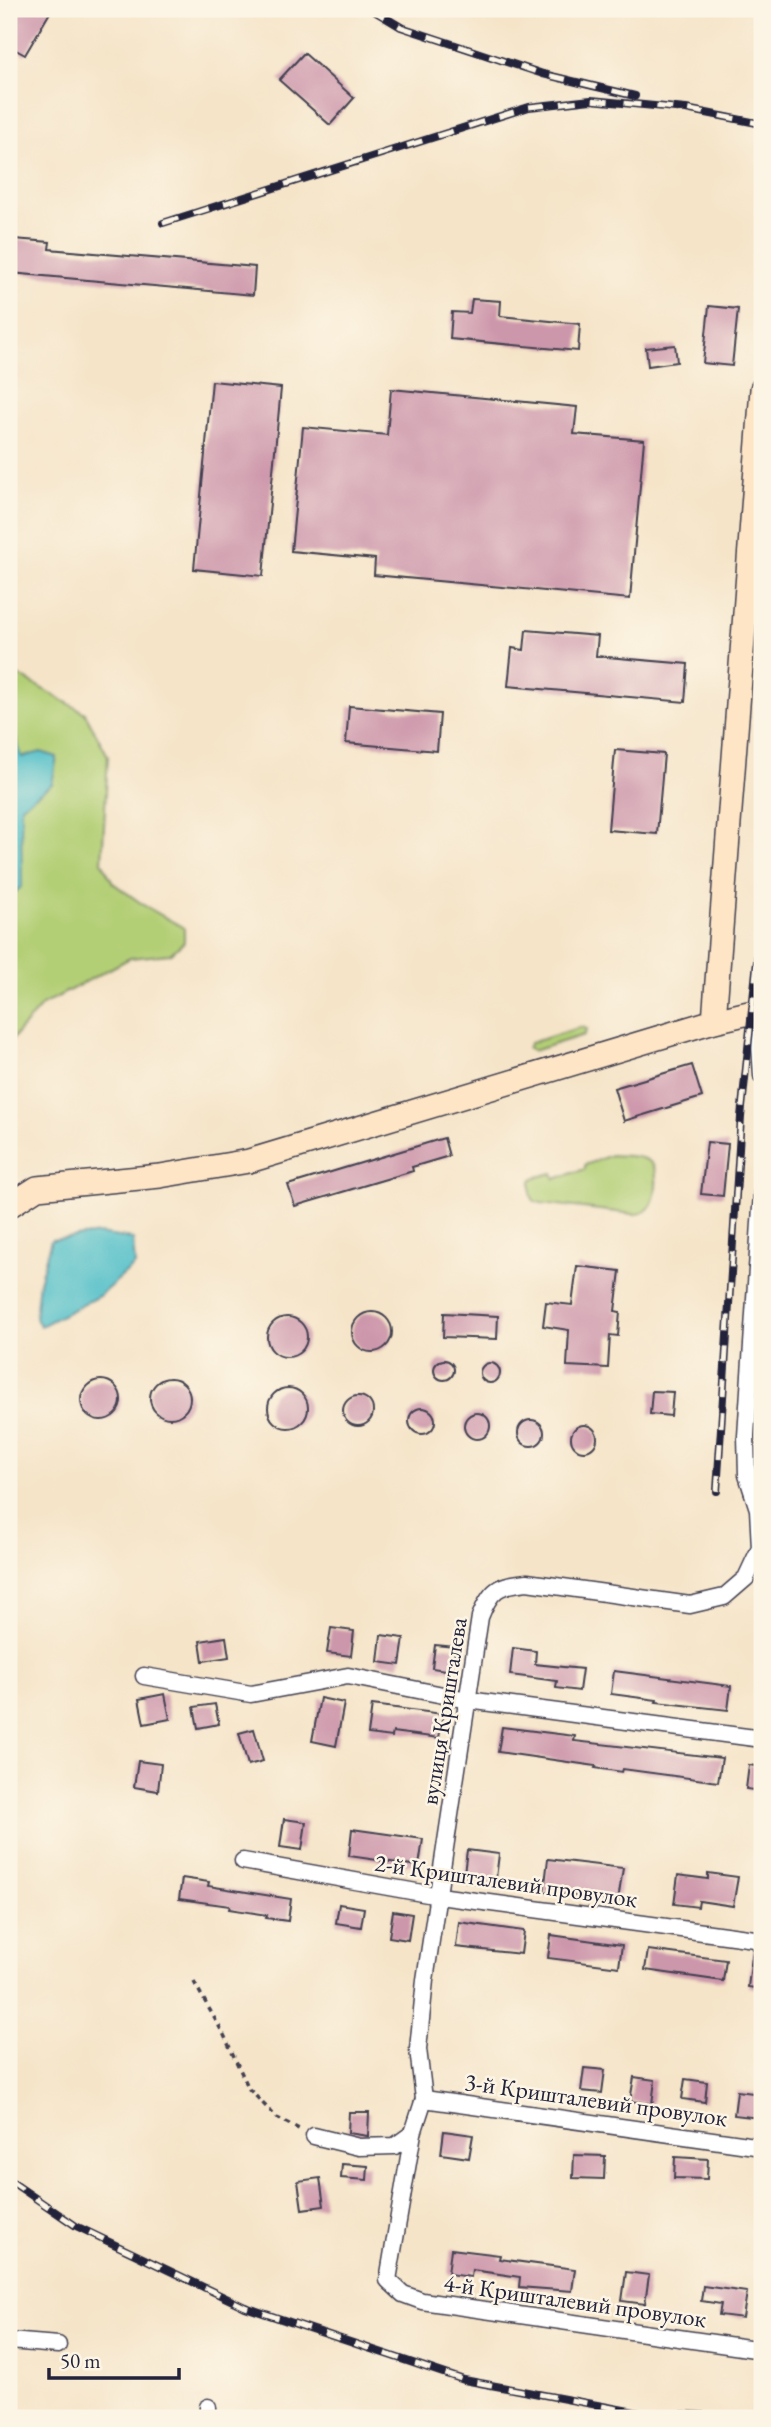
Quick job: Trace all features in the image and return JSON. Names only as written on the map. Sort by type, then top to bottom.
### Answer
[{"type":"street","points":[[714,1021],[762,389]]},
{"type":"street","points":[[9,1206],[37,1188],[160,1176],[249,1161],[714,1021],[760,1011],[762,1076]]},
{"type":"street","name":"вулиця Кришталева","points":[[388,2280],[413,2133],[424,2098],[418,2049],[425,1980],[480,1616],[487,1599],[504,1584],[527,1582],[690,1605],[724,1597],[746,1578],[760,1548],[758,1509],[747,1475],[746,1436],[762,1192]]},
{"type":"street","points":[[144,1676],[251,1694],[348,1676],[468,1700],[762,1740]]},
{"type":"street","name":"2-й Кришталевий провулок","points":[[243,1861],[439,1896],[762,1940]]},
{"type":"street","name":"3-й Кришталевий провулок","points":[[424,2098],[762,2147]]},
{"type":"street","points":[[314,2136],[359,2147],[395,2146],[413,2133]]},
{"type":"street","name":"4-й Кришталевий провулок","points":[[388,2280],[403,2294],[422,2301],[762,2350]]},
{"type":"street","points":[[9,2342],[58,2345]]},
{"type":"path","points":[[194,1982],[224,2035],[249,2090],[277,2118],[314,2136]]},
{"type":"green space","points":[[9,670],[85,713],[108,756],[102,862],[113,883],[145,906],[184,928],[184,942],[170,954],[130,958],[42,1005],[9,1043]]},
{"type":"green space","points":[[581,1027],[587,1029],[584,1035],[533,1051],[527,1048],[530,1043]]},
{"type":"green space","points":[[611,1155],[641,1158],[653,1166],[655,1192],[651,1205],[645,1212],[633,1214],[534,1201],[531,1181],[534,1178],[553,1173],[555,1179],[585,1169],[585,1165]]},
{"type":"water","points":[[9,731],[14,734],[22,757],[41,752],[57,757],[52,784],[21,806],[22,886],[9,898]]},
{"type":"water","points":[[99,1234],[133,1239],[135,1265],[99,1296],[41,1326],[35,1318],[39,1282],[51,1240]]},
{"type":"building","points":[[9,9],[52,9],[25,55],[9,46]]},
{"type":"building","points":[[304,53],[354,98],[330,125],[279,80]]},
{"type":"building","points":[[14,239],[50,242],[49,249],[255,267],[253,295],[11,273]]},
{"type":"building","points":[[472,299],[501,301],[500,316],[580,324],[578,351],[450,339],[452,312],[470,313]]},
{"type":"building","points":[[709,306],[738,309],[732,366],[703,363]]},
{"type":"building","points":[[675,345],[677,362],[648,366],[646,348]]},
{"type":"building","points":[[212,381],[281,388],[263,576],[194,569]]},
{"type":"building","points":[[391,389],[577,407],[574,434],[644,440],[630,599],[374,575],[375,559],[291,551],[303,427],[387,435]]},
{"type":"building","points":[[526,630],[598,636],[596,656],[688,664],[685,702],[508,686],[512,648],[524,650]]},
{"type":"building","points":[[349,706],[440,714],[437,751],[346,743]]},
{"type":"building","points":[[615,750],[664,754],[657,834],[608,830]]},
{"type":"building","points":[[692,1065],[702,1097],[624,1121],[614,1088]]},
{"type":"building","points":[[444,1138],[449,1156],[412,1167],[413,1171],[295,1206],[288,1185]]},
{"type":"building","points":[[707,1142],[728,1144],[723,1196],[701,1194]]},
{"type":"building","points":[[577,1266],[620,1271],[615,1311],[620,1312],[618,1336],[610,1335],[608,1368],[567,1366],[569,1330],[543,1326],[546,1302],[572,1305]]},
{"type":"building","points":[[372,1312],[386,1318],[392,1332],[386,1346],[372,1352],[358,1346],[352,1332],[358,1318]]},
{"type":"building","points":[[444,1313],[498,1316],[497,1339],[443,1337]]},
{"type":"building","points":[[287,1317],[301,1323],[307,1337],[301,1351],[287,1357],[273,1351],[267,1337],[273,1323]]},
{"type":"building","points":[[444,1360],[451,1363],[454,1370],[451,1377],[444,1380],[437,1377],[434,1370],[437,1363]]},
{"type":"building","points":[[490,1363],[497,1366],[500,1373],[497,1380],[490,1383],[483,1380],[480,1373],[483,1366]]},
{"type":"building","points":[[170,1378],[184,1384],[190,1398],[184,1412],[170,1418],[156,1412],[150,1398],[156,1384]]},
{"type":"building","points":[[101,1380],[115,1386],[121,1400],[115,1414],[101,1420],[87,1414],[81,1400],[87,1386]]},
{"type":"building","points":[[288,1388],[302,1394],[308,1408],[302,1422],[288,1428],[274,1422],[268,1408],[274,1394]]},
{"type":"building","points":[[652,1391],[673,1392],[671,1416],[650,1414]]},
{"type":"building","points":[[358,1396],[368,1401],[373,1411],[368,1421],[358,1426],[348,1421],[343,1411],[348,1401]]},
{"type":"building","points":[[422,1408],[431,1412],[435,1421],[431,1430],[422,1434],[413,1430],[409,1421],[413,1412]]},
{"type":"building","points":[[477,1413],[486,1417],[490,1426],[486,1435],[477,1439],[468,1435],[464,1426],[468,1417]]},
{"type":"building","points":[[531,1420],[540,1424],[544,1433],[540,1442],[531,1446],[522,1442],[518,1433],[522,1424]]},
{"type":"building","points":[[584,1425],[593,1429],[597,1438],[593,1447],[584,1451],[575,1447],[571,1438],[575,1429]]},
{"type":"building","points":[[331,1628],[354,1631],[351,1656],[327,1653]]},
{"type":"building","points":[[381,1635],[404,1638],[400,1665],[378,1662]]},
{"type":"building","points":[[226,1637],[229,1657],[203,1661],[200,1641]]},
{"type":"building","points":[[435,1645],[455,1647],[452,1671],[432,1668]]},
{"type":"building","points":[[513,1648],[536,1651],[535,1664],[582,1669],[579,1691],[556,1688],[557,1681],[510,1675]]},
{"type":"building","points":[[614,1671],[731,1686],[728,1710],[611,1694]]},
{"type":"building","points":[[165,1694],[170,1719],[144,1724],[139,1699]]},
{"type":"building","points":[[320,1698],[344,1703],[336,1746],[312,1741]]},
{"type":"building","points":[[215,1704],[219,1724],[198,1728],[194,1707]]},
{"type":"building","points":[[372,1705],[443,1714],[439,1738],[393,1732],[392,1737],[368,1734]]},
{"type":"building","points":[[502,1727],[575,1736],[574,1741],[722,1758],[718,1782],[623,1769],[622,1772],[498,1752]]},
{"type":"building","points":[[254,1729],[263,1761],[248,1765],[239,1733]]},
{"type":"building","points":[[138,1761],[161,1764],[158,1791],[134,1787]]},
{"type":"building","points":[[749,1765],[762,1767],[762,1791],[746,1789]]},
{"type":"building","points":[[284,1819],[306,1822],[302,1850],[280,1847]]},
{"type":"building","points":[[352,1829],[423,1839],[419,1866],[349,1856]]},
{"type":"building","points":[[467,1850],[499,1854],[495,1886],[463,1881]]},
{"type":"building","points":[[548,1859],[623,1868],[618,1901],[544,1892]]},
{"type":"building","points":[[708,1873],[738,1877],[733,1906],[699,1901],[698,1907],[674,1904],[678,1875],[708,1879]]},
{"type":"building","points":[[182,1878],[209,1882],[208,1886],[291,1899],[288,1921],[229,1909],[230,1906],[179,1899]]},
{"type":"building","points":[[339,1904],[364,1908],[361,1927],[336,1923]]},
{"type":"building","points":[[393,1911],[412,1914],[408,1940],[389,1937]]},
{"type":"building","points":[[459,1922],[524,1931],[521,1954],[456,1947]]},
{"type":"building","points":[[551,1935],[622,1945],[619,1967],[548,1958]]},
{"type":"building","points":[[753,1949],[762,1950],[762,1989],[748,1987]]},
{"type":"building","points":[[648,1950],[726,1960],[723,1981],[645,1970]]},
{"type":"building","points":[[584,2068],[605,2070],[602,2093],[581,2091]]},
{"type":"building","points":[[634,2077],[655,2080],[652,2104],[630,2101]]},
{"type":"building","points":[[685,2079],[707,2082],[705,2102],[682,2099]]},
{"type":"building","points":[[737,2091],[762,2094],[759,2118],[734,2115]]},
{"type":"building","points":[[349,2112],[369,2112],[368,2136],[348,2133]]},
{"type":"building","points":[[444,2131],[473,2135],[469,2158],[441,2154]]},
{"type":"building","points":[[574,2155],[605,2156],[604,2179],[573,2178]]},
{"type":"building","points":[[675,2157],[708,2159],[707,2179],[674,2178]]},
{"type":"building","points":[[342,2164],[368,2166],[367,2180],[341,2178]]},
{"type":"building","points":[[320,2178],[324,2206],[302,2209],[298,2181]]},
{"type":"building","points":[[451,2249],[500,2255],[499,2259],[575,2269],[572,2291],[519,2287],[520,2277],[472,2270],[471,2277],[448,2274]]},
{"type":"building","points":[[626,2272],[649,2275],[645,2304],[622,2301]]},
{"type":"building","points":[[703,2286],[747,2292],[743,2318],[719,2315],[721,2304],[701,2301]]},
{"type":"railway","points":[[371,9],[401,27],[543,74],[635,96]]},
{"type":"railway","points":[[163,223],[529,107],[591,100],[686,109],[762,124]]},
{"type":"railway","points":[[717,1491],[741,1117],[762,913]]},
{"type":"railway","points":[[9,2180],[76,2226],[245,2307],[464,2380],[640,2413],[762,2417]]}]
